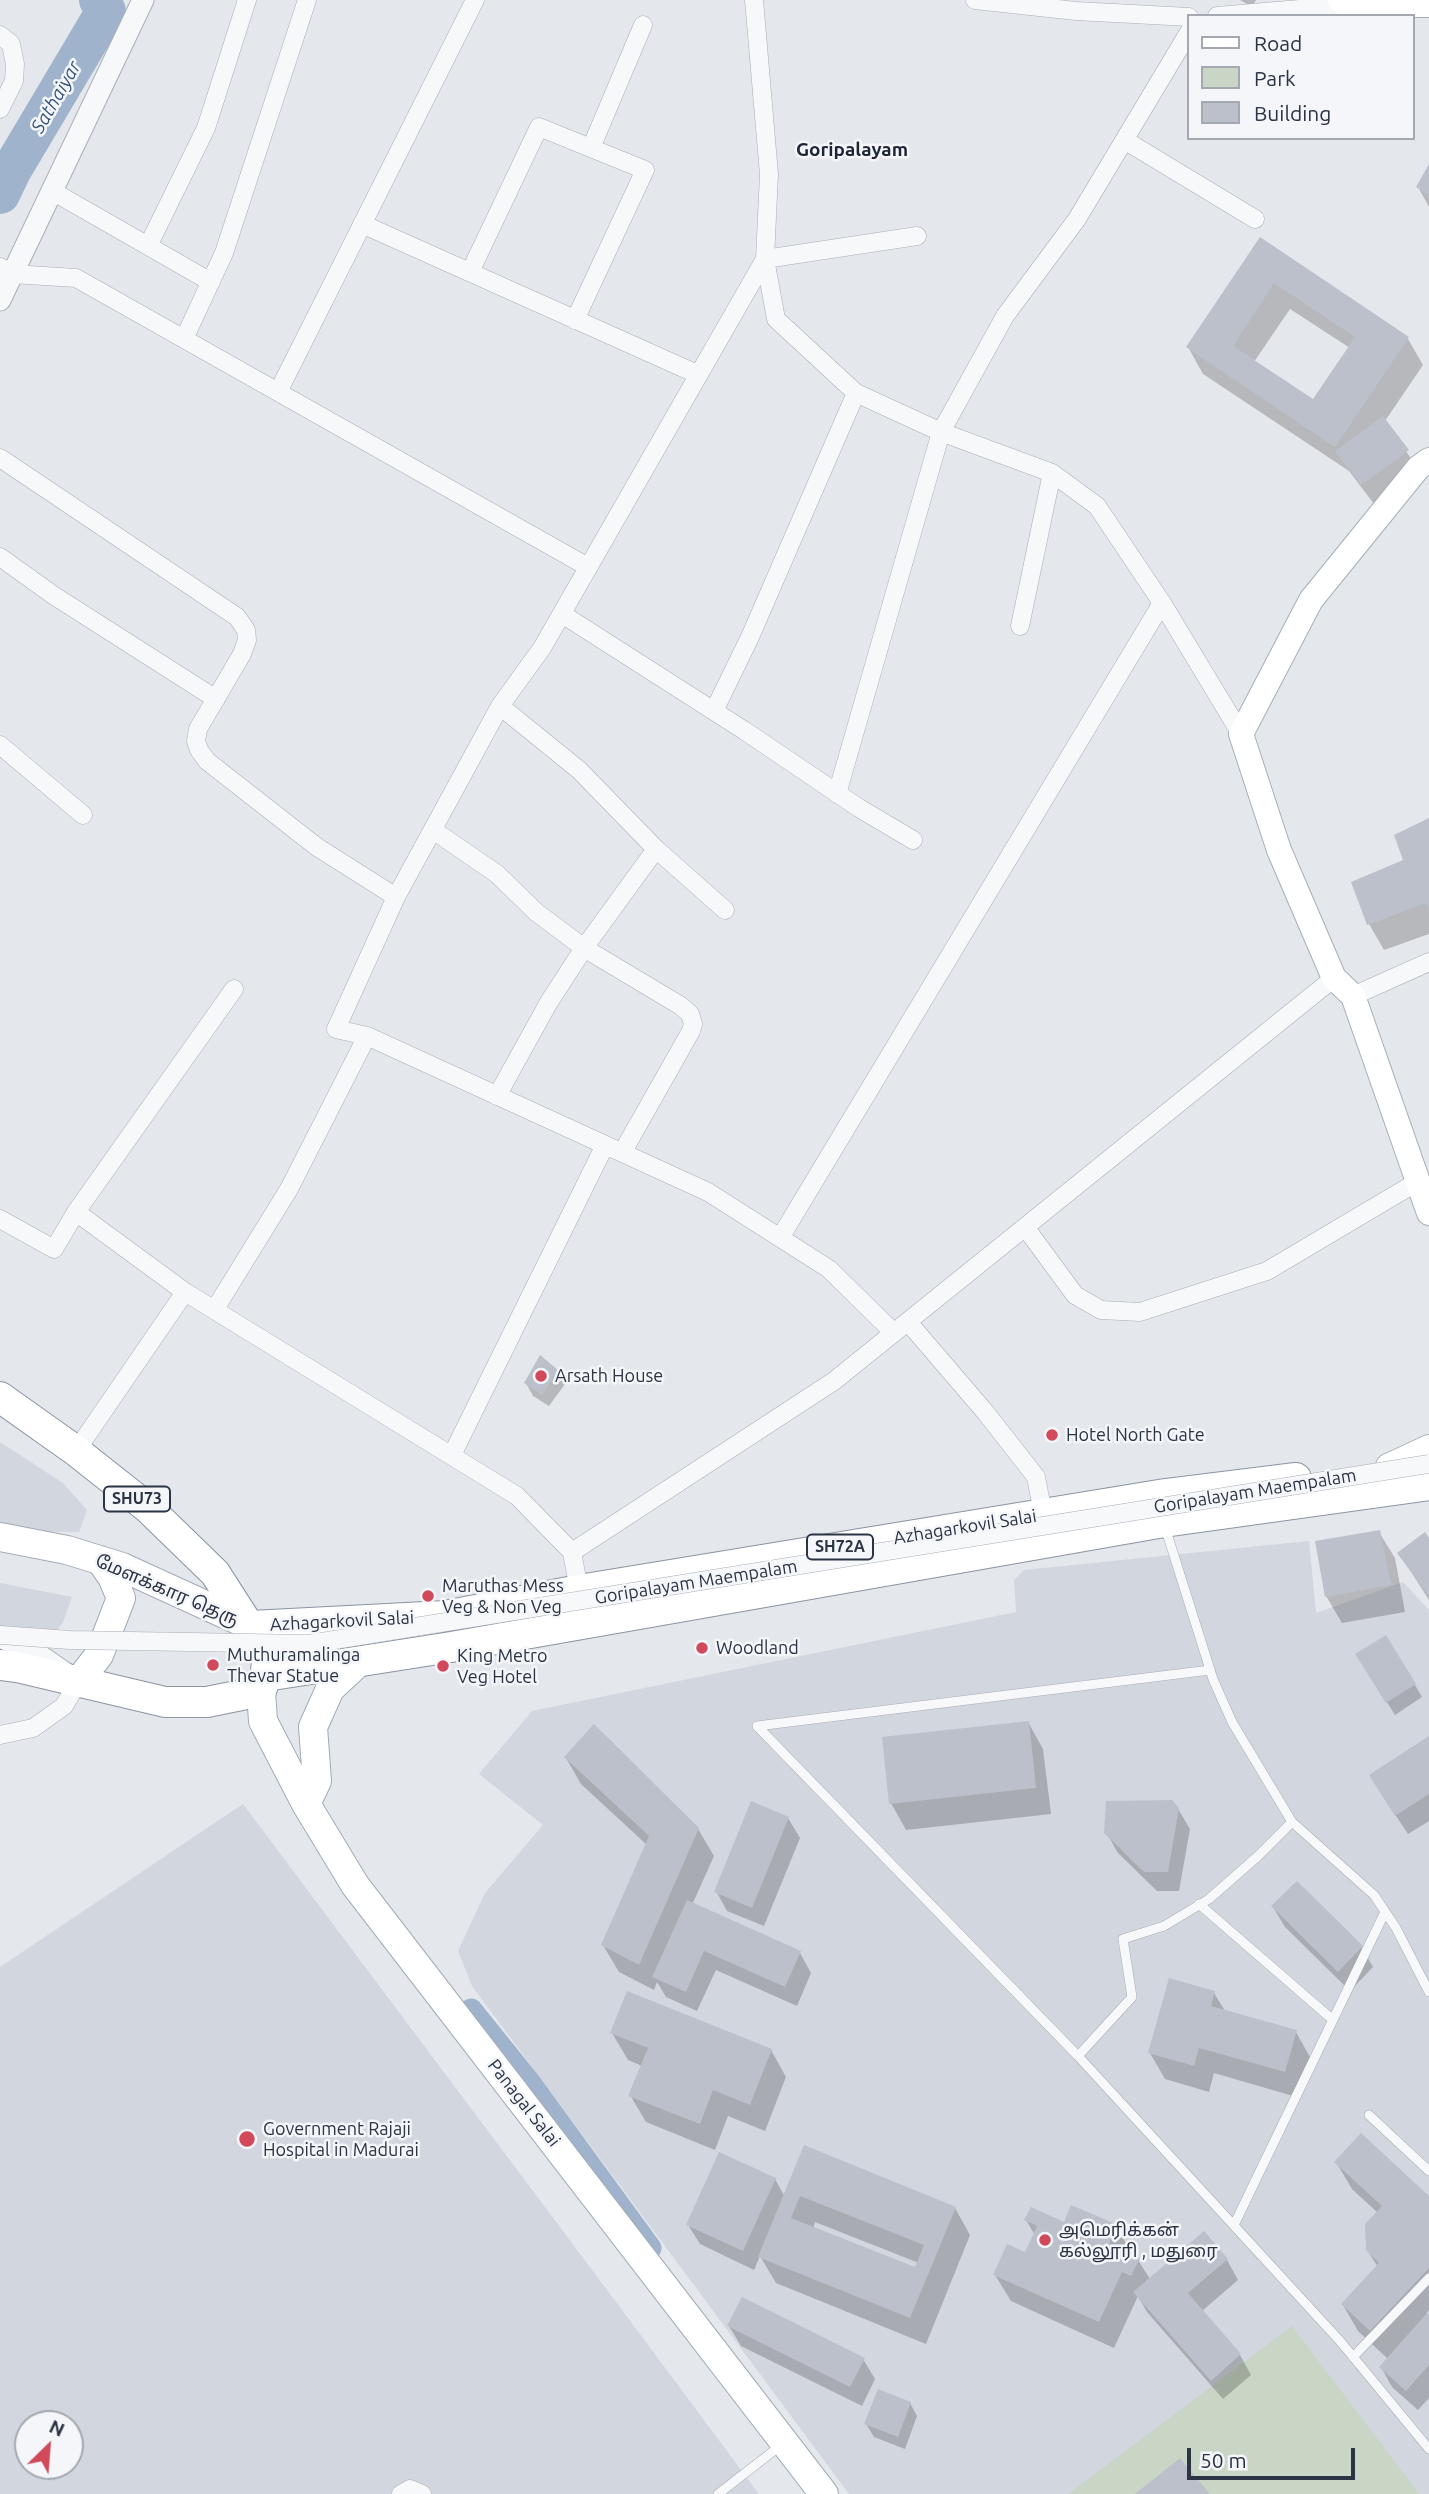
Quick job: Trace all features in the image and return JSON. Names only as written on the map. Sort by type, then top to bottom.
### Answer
[{"type":"highway","name":"SHU73","points":[[0,1397],[76,1451],[148,1508],[215,1573],[267,1654],[264,1683]]},
{"type":"highway","name":"Azhagarkovil Salai","points":[[251,1626],[445,1616],[579,1590],[1159,1495],[1388,1466],[1429,1457]]},
{"type":"highway","name":"Azhagarkovil Salai","points":[[0,1665],[165,1702],[207,1702],[264,1683],[360,1661],[1164,1522],[1429,1485]]},
{"type":"main road","points":[[1344,3],[1429,5]]},
{"type":"main road","points":[[1429,460],[1418,468],[1311,600],[1241,734],[1279,850],[1334,978],[1353,996],[1429,1213]]},
{"type":"main road","points":[[1388,1466],[1429,1447]]},
{"type":"main road","name":"மேளக்கார தெரு","points":[[0,1537],[67,1550],[122,1567],[251,1626]]},
{"type":"main road","points":[[78,1682],[99,1655],[121,1598],[112,1577],[100,1560]]},
{"type":"main road","points":[[306,1804],[317,1781],[313,1727],[330,1689],[360,1661]]},
{"type":"main road","name":"Panagal Salai","points":[[264,1683],[263,1721],[306,1804],[355,1885],[824,2494]]},
{"type":"street","points":[[0,300],[6,270],[52,191],[144,0]]},
{"type":"street","points":[[148,246],[206,128],[247,0]]},
{"type":"street","points":[[184,339],[224,253],[307,0]]},
{"type":"street","points":[[278,392],[475,0]]},
{"type":"street","points":[[754,0],[769,174],[765,259],[776,318],[856,393],[941,432],[1052,473],[1097,506],[1162,603],[1241,734]]},
{"type":"street","points":[[975,0],[1076,11],[1188,17]]},
{"type":"street","points":[[1237,14],[1344,3]]},
{"type":"street","points":[[591,148],[643,25]]},
{"type":"street","points":[[837,794],[941,432],[1005,316],[1077,219],[1188,34]]},
{"type":"street","points":[[0,35],[11,44],[15,64],[14,81],[0,109]]},
{"type":"street","points":[[470,272],[540,127],[645,170],[575,320]]},
{"type":"street","points":[[1126,141],[1255,219]]},
{"type":"street","points":[[52,191],[211,282]]},
{"type":"street","points":[[362,224],[697,374]]},
{"type":"street","points":[[765,259],[917,236]]},
{"type":"street","points":[[765,259],[542,648],[500,706],[396,897],[336,1029],[368,1036],[708,1192],[829,1269],[901,1327],[986,1413],[1036,1478],[1042,1514]]},
{"type":"street","points":[[6,270],[76,278],[588,567]]},
{"type":"street","points":[[714,711],[750,637],[856,393]]},
{"type":"street","points":[[0,458],[237,617],[246,630],[247,640],[242,654],[198,729],[196,741],[199,750],[208,761],[317,847],[396,897]]},
{"type":"street","points":[[1020,626],[1052,473]]},
{"type":"street","points":[[0,557],[52,595],[216,699]]},
{"type":"street","points":[[780,1238],[1162,603]]},
{"type":"street","points":[[562,614],[837,794],[913,840]]},
{"type":"street","points":[[500,706],[579,770],[656,849],[725,910]]},
{"type":"street","points":[[0,745],[83,815]]},
{"type":"street","points":[[433,830],[497,874],[536,912],[584,948],[690,1014],[693,1024],[683,1048],[622,1153]]},
{"type":"street","points":[[498,1096],[550,1002],[584,948],[656,849]]},
{"type":"street","points":[[1353,996],[1429,962]]},
{"type":"street","points":[[572,1552],[834,1381],[1334,978]]},
{"type":"street","points":[[0,1219],[54,1249],[76,1212],[234,989]]},
{"type":"street","points":[[215,1310],[289,1189],[368,1036]]},
{"type":"street","points":[[452,1455],[605,1145]]},
{"type":"street","points":[[1025,1227],[1075,1295],[1101,1310],[1140,1312],[1267,1271],[1417,1182]]},
{"type":"street","points":[[76,1212],[185,1292],[517,1496],[572,1552],[579,1590]]},
{"type":"street","points":[[76,1451],[185,1292]]},
{"type":"street","name":"Goripalayam Maempalam","points":[[0,1636],[70,1640],[309,1644],[1429,1464]]},
{"type":"street","points":[[1369,1494],[1429,1498]]},
{"type":"street","points":[[0,1636],[33,1651],[78,1682],[64,1706],[33,1728],[0,1735]]},
{"type":"street","points":[[401,2494],[410,2489],[422,2494]]},
{"type":"lane","points":[[1164,1522],[1210,1670],[1232,1722],[1292,1822],[1374,1895],[1396,1927],[1429,1992]]},
{"type":"lane","points":[[1210,1670],[757,1726],[1078,2056],[1353,2357],[1429,2449]]},
{"type":"lane","points":[[1078,2056],[1132,1997],[1123,1939],[1164,1926],[1199,1904],[1258,1856],[1292,1822]]},
{"type":"lane","points":[[1199,1904],[1333,2020]]},
{"type":"lane","points":[[1234,2225],[1385,1912]]},
{"type":"lane","points":[[1368,2115],[1429,2171]]},
{"type":"lane","points":[[1353,2357],[1429,2278]]},
{"type":"lane","points":[[718,2494],[785,2443]]},
{"type":"shaded area","points":[[0,1442],[63,1483],[87,1510],[79,1532],[0,1531]]},
{"type":"shaded area","name":"அமெரிக்கன் கல்லூரி , மதுரை","points":[[1309,1541],[1316,1613],[1403,1582],[1429,1610],[1429,2494],[849,2494],[472,1986],[458,1951],[485,1893],[543,1825],[479,1774],[532,1711],[1016,1612],[1014,1580],[1024,1570]]},
{"type":"shaded area","points":[[0,1583],[72,1597],[63,1622],[49,1642],[0,1635]]},
{"type":"shaded area","name":"Government Rajaji Hospital in Madurai","points":[[243,1804],[759,2494],[0,2494],[0,1967]]},
{"type":"green space","points":[[1292,2326],[1419,2494],[1068,2494]]},
{"type":"building","points":[[1429,164],[1429,195],[1416,187]]},
{"type":"building","points":[[1260,237],[1409,337],[1335,447],[1186,347]],"holes":[[[1274,283],[1355,337],[1313,399],[1233,346]]]},
{"type":"building","points":[[1383,416],[1409,450],[1361,485],[1335,451]]},
{"type":"building","points":[[1429,818],[1429,908],[1426,903],[1367,925],[1351,882],[1403,860],[1394,835]]},
{"type":"building","name":"Arsath House","points":[[540,1355],[558,1370],[542,1395],[524,1383]]},
{"type":"building","points":[[1380,1530],[1391,1585],[1325,1597],[1315,1541]]},
{"type":"building","points":[[1425,1532],[1429,1538],[1429,1596],[1397,1553]]},
{"type":"building","points":[[1386,1635],[1416,1684],[1386,1703],[1355,1654]]},
{"type":"building","points":[[1029,1721],[1036,1788],[889,1804],[882,1737]]},
{"type":"building","points":[[594,1724],[699,1828],[639,1965],[601,1945],[649,1836],[564,1757]]},
{"type":"building","points":[[1429,1736],[1429,1794],[1395,1816],[1369,1775]]},
{"type":"building","points":[[1172,1800],[1179,1808],[1168,1872],[1144,1872],[1104,1833],[1106,1801]]},
{"type":"building","points":[[751,1801],[789,1817],[752,1908],[714,1892]]},
{"type":"building","points":[[1297,1881],[1363,1946],[1338,1972],[1271,1906]]},
{"type":"building","points":[[687,1900],[801,1951],[785,1987],[704,1951],[686,1992],[652,1977]]},
{"type":"building","points":[[1169,1978],[1215,1991],[1211,2006],[1297,2030],[1285,2072],[1199,2048],[1194,2066],[1148,2053]]},
{"type":"building","points":[[627,1991],[772,2049],[750,2105],[713,2090],[700,2124],[628,2096],[648,2048],[610,2033]]},
{"type":"building","points":[[1361,2133],[1429,2196],[1429,2268],[1370,2331],[1341,2304],[1379,2263],[1366,2250],[1365,2224],[1382,2206],[1334,2162]]},
{"type":"building","points":[[804,2145],[956,2207],[910,2318],[758,2257]],"holes":[[[800,2196],[924,2245],[915,2267],[791,2218]]]},
{"type":"building","points":[[719,2152],[776,2178],[743,2251],[686,2225]]},
{"type":"building","points":[[1071,2205],[1118,2225],[1109,2244],[1140,2258],[1131,2276],[1122,2272],[1099,2322],[993,2275],[1007,2244],[1025,2252],[1037,2226],[1024,2220],[1031,2207],[1064,2222]]},
{"type":"building","points":[[1204,2231],[1228,2259],[1188,2293],[1241,2354],[1211,2381],[1133,2292]]},
{"type":"building","points":[[742,2297],[865,2358],[850,2387],[727,2326]]},
{"type":"building","points":[[1427,2313],[1429,2365],[1406,2391],[1379,2367]]},
{"type":"building","points":[[878,2389],[911,2402],[898,2437],[864,2424]]},
{"type":"building","points":[[1180,2458],[1210,2494],[1135,2494]]},
{"type":"waterway","name":"Sathaiyar","points":[[0,194],[106,11],[99,0]]},
{"type":"waterway","points":[[471,2010],[529,2082],[650,2248]]},
{"type":"place","name":"Arsath House","points":[[541,1376]]},
{"type":"place","name":"Hotel North Gate","points":[[1052,1435]]},
{"type":"place","name":"Maruthas Mess Veg & Non Veg","points":[[428,1596]]},
{"type":"place","name":"Woodland","points":[[702,1648]]},
{"type":"place","name":"Muthuramalinga Thevar Statue","points":[[213,1665]]},
{"type":"place","name":"King Metro Veg Hotel","points":[[443,1666]]},
{"type":"place","name":"Government Rajaji Hospital in Madurai","points":[[247,2139]]},
{"type":"place","name":"அமெரிக்கன் கல்லூரி , மதுரை","points":[[1045,2240]]},
{"type":"district","name":"Goripalayam","points":[[852,150]]}]
